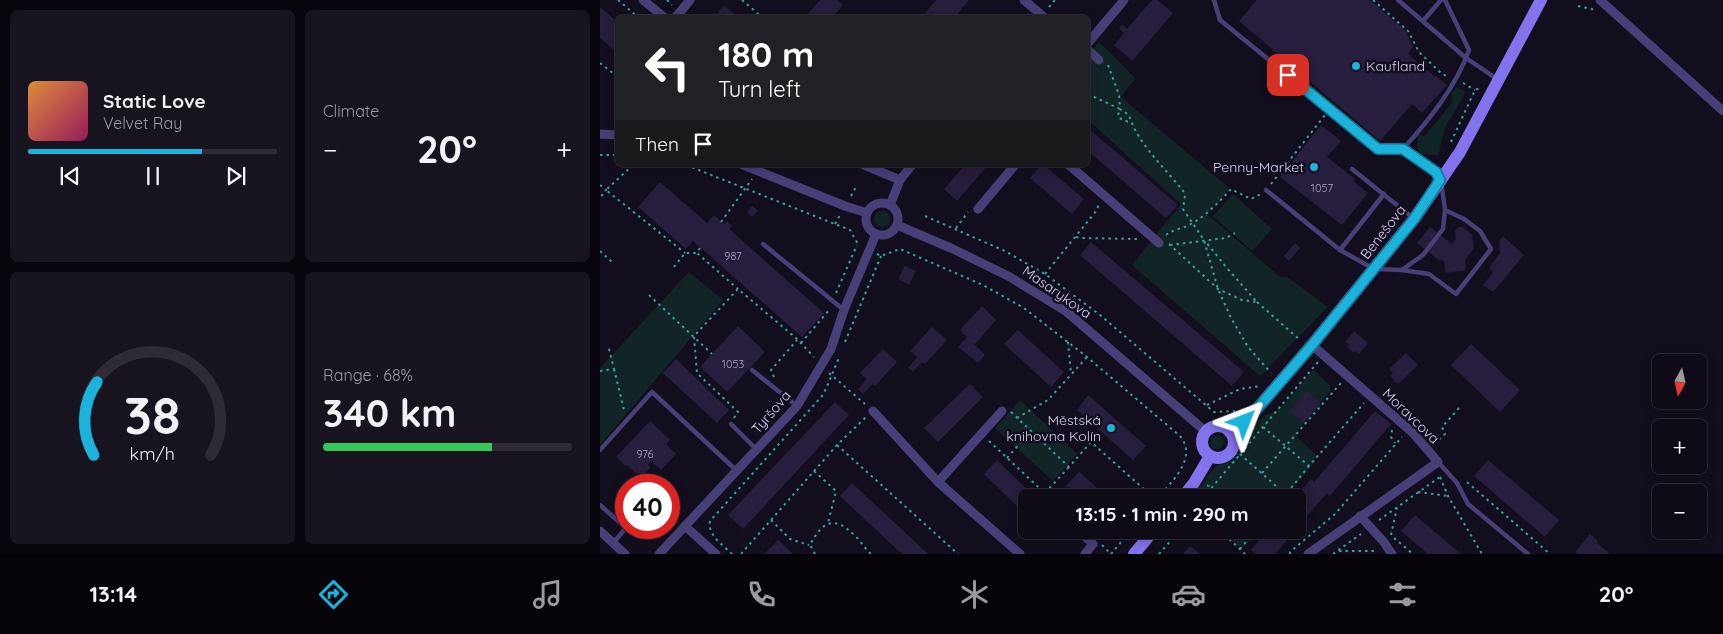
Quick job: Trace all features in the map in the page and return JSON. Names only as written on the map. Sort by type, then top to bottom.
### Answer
[{"type":"street","points":[[643,0],[661,15]]},
{"type":"street","points":[[678,15],[690,0]]},
{"type":"street","points":[[1024,0],[1044,15]]},
{"type":"street","points":[[1090,41],[1124,0]]},
{"type":"street","name":"Benešova","points":[[1230,432],[1250,416],[1307,343],[1374,268],[1414,219],[1460,152],[1540,0]]},
{"type":"street","points":[[1600,0],[1723,111]]},
{"type":"street","points":[[1090,52],[1099,60]]},
{"type":"street","points":[[600,134],[615,135]]},
{"type":"street","points":[[748,167],[867,213]]},
{"type":"street","points":[[869,167],[900,180]]},
{"type":"street","points":[[890,205],[900,180],[910,167]]},
{"type":"street","points":[[978,208],[1013,167]]},
{"type":"street","points":[[1071,167],[1104,196],[1160,240]]},
{"type":"street","points":[[880,203],[890,205],[898,216],[897,225],[891,233],[886,235],[876,234],[866,223],[867,213],[874,205],[880,203]]},
{"type":"street","name":"Masarykova","points":[[897,225],[953,249],[1010,277],[1067,312],[1205,431]]},
{"type":"street","name":"Tyršova","points":[[659,554],[797,406],[831,349],[844,310],[876,234]]},
{"type":"street","name":"Moravcova","points":[[1307,343],[1323,354],[1409,430],[1440,464],[1360,516],[1308,554]]},
{"type":"street","points":[[873,411],[938,482],[1020,554]]},
{"type":"street","points":[[938,482],[1002,411]]},
{"type":"street","points":[[1218,426],[1230,432],[1234,444],[1230,452],[1219,458],[1210,456],[1203,450],[1203,435],[1209,428],[1218,426]]},
{"type":"street","points":[[1190,489],[1210,456]]},
{"type":"street","points":[[1360,516],[1383,540],[1390,552]]},
{"type":"street","points":[[685,526],[716,554]]},
{"type":"street","points":[[600,531],[625,554]]},
{"type":"street","points":[[1085,554],[1093,544],[1088,539]]},
{"type":"street","points":[[1134,554],[1146,539]]},
{"type":"lane","points":[[1214,0],[1220,20],[1378,149],[1403,149],[1436,172],[1440,180],[1445,210],[1443,229],[1423,255],[1402,270]]},
{"type":"lane","points":[[1403,149],[1457,80],[1469,50],[1443,0],[1423,21]]},
{"type":"lane","points":[[1401,1],[1466,58],[1498,80]]},
{"type":"lane","points":[[1352,169],[1414,219]]},
{"type":"lane","points":[[1266,190],[1340,250],[1374,268],[1429,274],[1456,294],[1491,249],[1480,231],[1464,219],[1445,210]]},
{"type":"lane","points":[[1340,250],[1384,194]]},
{"type":"lane","points":[[762,244],[844,310]]},
{"type":"lane","points":[[752,370],[797,406]]},
{"type":"lane","points":[[600,450],[652,392],[736,470]]},
{"type":"lane","points":[[730,424],[756,449]]},
{"type":"lane","points":[[1440,464],[1462,491],[1468,504],[1528,554]]},
{"type":"lane","points":[[600,504],[626,528],[613,543]]},
{"type":"path","points":[[618,0],[636,15]]},
{"type":"path","points":[[667,0],[674,6]]},
{"type":"path","points":[[742,0],[760,15]]},
{"type":"path","points":[[1044,15],[1055,0]]},
{"type":"path","points":[[1373,0],[1408,30],[1419,52],[1442,74],[1451,77]]},
{"type":"path","points":[[1099,60],[1103,56],[1106,59],[1119,95],[1119,118],[1131,123]]},
{"type":"path","points":[[600,62],[615,74]]},
{"type":"path","points":[[1463,82],[1475,90]]},
{"type":"path","points":[[1450,144],[1475,90],[1484,86]]},
{"type":"path","points":[[1090,95],[1129,115],[1131,123],[1153,156],[1183,191],[1183,209],[1204,240],[1257,302],[1307,343]]},
{"type":"path","points":[[1257,302],[1242,300],[1218,289],[1170,245],[1160,240],[1171,231],[1185,228],[1208,213],[1231,189],[1251,199],[1266,190],[1330,109]]},
{"type":"path","points":[[600,155],[615,155]]},
{"type":"path","points":[[600,198],[631,167]]},
{"type":"path","points":[[691,167],[850,230],[857,245],[881,256],[900,249],[983,285],[1024,308],[1087,357],[1184,442],[1186,450],[1183,466],[1165,489]]},
{"type":"path","points":[[721,222],[758,171]]},
{"type":"path","points":[[600,185],[685,253],[697,253],[738,289]]},
{"type":"path","points":[[1045,274],[1097,210],[1104,196]]},
{"type":"path","points":[[956,228],[973,206],[978,208]]},
{"type":"path","points":[[925,216],[1005,251],[1045,274],[1100,315],[1214,412],[1236,411]]},
{"type":"path","points":[[1170,245],[1226,238],[1235,234]]},
{"type":"path","points":[[1076,237],[1139,239]]},
{"type":"path","points":[[1204,240],[1218,289],[1228,313],[1241,338],[1273,375]]},
{"type":"path","points":[[697,253],[700,248]]},
{"type":"path","points":[[600,252],[614,263]]},
{"type":"path","points":[[674,267],[685,253]]},
{"type":"path","points":[[649,295],[712,354]]},
{"type":"path","points":[[782,393],[771,370],[797,339]]},
{"type":"path","points":[[1068,342],[1071,374]]},
{"type":"path","points":[[608,345],[627,419]]},
{"type":"path","points":[[1211,489],[1323,354]]},
{"type":"path","points":[[1017,418],[1048,400],[1087,357]]},
{"type":"path","points":[[600,371],[614,369]]},
{"type":"path","points":[[1262,473],[1342,382]]},
{"type":"path","points":[[1207,405],[1240,389],[1265,385],[1261,390]]},
{"type":"path","points":[[1289,489],[1366,402]]},
{"type":"path","points":[[1002,411],[1006,407],[1069,467]]},
{"type":"path","points":[[1433,445],[1445,434],[1442,427],[1460,407]]},
{"type":"path","points":[[1394,424],[1391,437],[1396,443]]},
{"type":"path","points":[[1263,427],[1309,466]]},
{"type":"path","points":[[1290,554],[1335,514],[1409,430]]},
{"type":"path","points":[[1007,458],[1031,432]]},
{"type":"path","points":[[981,434],[1041,489]]},
{"type":"path","points":[[1049,489],[1091,442],[1144,489]]},
{"type":"path","points":[[836,445],[958,554]]},
{"type":"path","points":[[1240,454],[1280,489]]},
{"type":"path","points":[[1440,464],[1440,477],[1448,496],[1482,554]]},
{"type":"path","points":[[814,471],[836,491],[828,523]]},
{"type":"path","points":[[1333,554],[1440,477]]},
{"type":"path","points":[[1464,480],[1550,554]]},
{"type":"path","points":[[1418,492],[1448,496]]},
{"type":"path","points":[[1390,535],[1397,507]]},
{"type":"path","points":[[771,520],[790,539],[810,545],[815,554]]},
{"type":"path","points":[[810,545],[818,530],[828,523],[839,524],[855,535],[871,554]]},
{"type":"path","points":[[1111,554],[1124,539]]},
{"type":"path","points":[[1159,554],[1172,539]]},
{"type":"path","points":[[1229,539],[1244,554]]},
{"type":"path","points":[[1240,549],[1248,539]]},
{"type":"path","points":[[1337,551],[1390,552]]},
{"type":"green space","points":[[1099,42],[1135,78],[1121,97],[1230,189],[1207,214],[1280,277],[1287,277],[1328,307],[1260,376],[1132,265],[1181,204],[1090,122],[1090,53]]},
{"type":"green space","points":[[1457,87],[1465,92],[1464,96],[1445,127],[1438,155],[1418,154],[1417,133],[1425,136],[1452,103],[1451,93]]},
{"type":"green space","points":[[1233,194],[1272,229],[1252,251],[1213,216]]},
{"type":"green space","points":[[882,211],[890,219],[882,227],[874,219]]},
{"type":"green space","points":[[689,272],[723,300],[600,445],[600,368]]},
{"type":"green space","points":[[1313,370],[1330,385],[1330,391],[1296,432],[1297,437],[1316,455],[1315,461],[1292,489],[1199,489],[1213,469],[1234,458],[1245,434],[1265,415],[1280,409]]},
{"type":"green space","points":[[1020,400],[1077,454],[1053,481],[995,428]]},
{"type":"green space","points":[[1214,435],[1220,435],[1224,442],[1220,449],[1214,449],[1210,445],[1210,439]]},
{"type":"green space","points":[[1230,539],[1251,539],[1245,546],[1238,546]]},
{"type":"building","points":[[820,0],[837,0],[843,5],[835,15],[807,15]]},
{"type":"building","points":[[936,0],[969,0],[956,15],[924,15]]},
{"type":"building","points":[[1152,0],[1157,0],[1173,13],[1132,61],[1114,45],[1124,33],[1119,28],[1122,24],[1127,29]]},
{"type":"building","name":"Kaufland","points":[[1257,0],[1370,0],[1405,30],[1413,47],[1408,54],[1447,85],[1422,113],[1412,104],[1380,141],[1239,21]]},
{"type":"building","points":[[724,5],[735,15],[716,15]]},
{"type":"building","points":[[600,7],[615,20],[613,21],[615,23],[615,50],[600,38]]},
{"type":"building","name":"Penny-Market","points":[[1321,125],[1341,141],[1327,157],[1355,179],[1353,181],[1368,193],[1342,225],[1280,177]]},
{"type":"building","points":[[1090,130],[1178,205],[1166,218],[1090,153]]},
{"type":"building","points":[[963,167],[986,167],[957,201],[944,189]]},
{"type":"building","points":[[1039,167],[1046,167],[1084,199],[1072,214],[1030,178]]},
{"type":"building","points":[[660,182],[707,223],[714,215],[724,224],[727,221],[732,226],[729,229],[824,313],[802,337],[693,241],[686,249],[638,207]]},
{"type":"building","points":[[752,206],[758,211],[752,217],[747,212]]},
{"type":"building","points":[[1430,227],[1452,244],[1456,239],[1455,231],[1458,227],[1462,227],[1472,235],[1474,248],[1465,260],[1466,270],[1446,273],[1444,262],[1417,243]]},
{"type":"building","points":[[1503,236],[1524,255],[1493,292],[1483,285],[1493,272],[1490,266],[1500,253],[1499,241]]},
{"type":"building","points":[[1091,242],[1244,372],[1232,386],[1080,255]]},
{"type":"building","points":[[1295,243],[1300,248],[1289,261],[1284,256]]},
{"type":"building","points":[[905,266],[916,271],[909,285],[898,279]]},
{"type":"building","points":[[982,306],[996,320],[975,344],[972,342],[985,355],[978,363],[958,347],[967,337],[960,330]]},
{"type":"building","points":[[738,326],[765,352],[727,392],[700,367]]},
{"type":"building","points":[[932,327],[947,340],[925,364],[922,362],[913,372],[908,368],[917,357],[910,351]]},
{"type":"building","points":[[1018,330],[1064,372],[1051,387],[1004,344]]},
{"type":"building","points":[[1354,331],[1368,343],[1359,354],[1356,351],[1354,353],[1347,347],[1349,345],[1345,342]]},
{"type":"building","points":[[1471,344],[1520,390],[1500,412],[1451,365]]},
{"type":"building","points":[[883,349],[897,362],[875,386],[873,384],[863,394],[858,389],[867,379],[860,373]]},
{"type":"building","points":[[1406,353],[1418,365],[1398,384],[1390,376],[1393,373],[1389,369]]},
{"type":"building","points":[[676,359],[729,410],[717,423],[663,373]]},
{"type":"building","points":[[970,384],[983,397],[938,442],[924,428]]},
{"type":"building","points":[[1307,391],[1321,403],[1304,423],[1290,411]]},
{"type":"building","name":"Městská knihovna Kolín","points":[[1088,395],[1146,446],[1133,460],[1077,410]]},
{"type":"building","points":[[835,402],[849,415],[743,529],[728,515]]},
{"type":"building","points":[[1375,411],[1391,424],[1330,496],[1327,493],[1306,517],[1306,489],[1303,489],[1311,479],[1314,482]]},
{"type":"building","points":[[650,421],[670,440],[666,444],[676,454],[661,470],[651,461],[648,465],[651,467],[645,474],[637,474],[616,457]]},
{"type":"building","points":[[997,460],[1027,489],[1018,489],[1018,507],[984,474]]},
{"type":"building","points":[[1488,460],[1559,520],[1545,537],[1474,476]]},
{"type":"building","points":[[1079,472],[1098,489],[1069,489],[1066,486]]},
{"type":"building","points":[[852,483],[928,554],[902,554],[840,496]]},
{"type":"building","points":[[1415,515],[1461,554],[1428,554],[1401,531]]},
{"type":"building","points":[[1590,534],[1610,554],[1578,554],[1575,552]]},
{"type":"building","points":[[1260,539],[1288,539],[1275,554],[1256,554],[1251,550]]},
{"type":"building","points":[[778,540],[793,554],[764,554]]},
{"type":"building","points":[[1190,546],[1200,554],[1183,554]]},
{"type":"place","name":"Kaufland","points":[[1356,66]]},
{"type":"place","name":"Penny-Market","points":[[1314,167]]},
{"type":"place","name":"Městská knihovna Kolín","points":[[1111,428]]},
{"type":"route","points":[[1244,422],[1312,345],[1414,219],[1440,180],[1436,172],[1403,149],[1378,149],[1288,75]]}]
